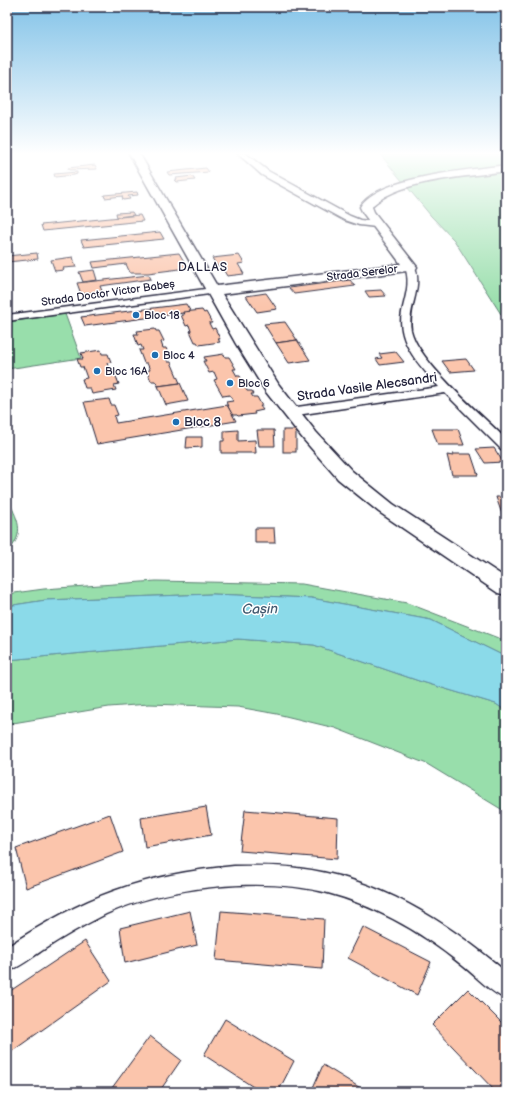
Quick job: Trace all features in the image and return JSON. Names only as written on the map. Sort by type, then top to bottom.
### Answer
[{"type":"main road","points":[[163,204],[213,292],[265,378],[290,412],[329,458],[356,484],[386,508],[506,588]]},
{"type":"main road","name":"Strada Serelor","points":[[367,204],[367,210],[376,224],[410,267]]},
{"type":"main road","name":"Strada Serelor","points":[[213,292],[410,267]]},
{"type":"street","points":[[323,204],[347,218],[359,222],[376,224]]},
{"type":"street","name":"Strada Vasile Alecsandri","points":[[410,267],[413,279],[406,321],[407,335],[413,347],[422,361],[506,446]]},
{"type":"street","name":"Strada Doctor Victor Babeș","points":[[7,318],[213,292]]},
{"type":"street","name":"Strada Vasile Alecsandri","points":[[290,412],[449,389]]},
{"type":"street","points":[[7,961],[49,933],[81,915],[113,901],[150,890],[216,878],[261,876],[284,877],[307,879],[337,886],[361,894],[397,910],[442,936],[506,987]]},
{"type":"green space","points":[[421,204],[506,204],[506,322],[454,240]]},
{"type":"green space","points":[[65,314],[81,358],[7,369],[7,322]]},
{"type":"green space","points":[[7,497],[17,519],[18,532],[17,538],[7,553]]},
{"type":"green space","points":[[156,581],[302,584],[407,603],[506,641],[506,657],[431,620],[311,598],[212,594],[46,600],[7,606],[7,594],[44,589]]},
{"type":"green space","points":[[238,639],[314,645],[419,681],[496,704],[506,711],[506,812],[427,764],[335,728],[277,714],[238,707],[149,704],[109,707],[7,724],[7,660]]},
{"type":"water","name":"Cașin","points":[[212,594],[311,598],[431,620],[506,657],[506,711],[496,704],[419,681],[314,645],[238,639],[7,660],[7,606],[46,600]]},
{"type":"building","points":[[132,212],[134,215],[117,217],[116,213]]},
{"type":"building","points":[[140,215],[143,221],[43,231],[41,225]]},
{"type":"building","points":[[160,232],[164,239],[84,247],[81,240]]},
{"type":"building","points":[[37,253],[38,259],[7,262],[7,256]]},
{"type":"building","points":[[179,253],[188,268],[148,273],[130,273],[126,264],[94,268],[92,262]]},
{"type":"building","points":[[239,255],[244,263],[238,264],[244,274],[227,276],[221,266],[217,266],[212,258]]},
{"type":"building","points":[[73,257],[76,267],[63,268],[64,270],[55,271],[51,260]]},
{"type":"building","points":[[94,270],[97,280],[83,282],[79,272]]},
{"type":"building","points":[[149,275],[151,279],[100,286],[102,291],[81,294],[77,283]]},
{"type":"building","points":[[350,280],[355,286],[294,294],[289,288]]},
{"type":"building","points":[[381,290],[386,296],[369,297],[365,291]]},
{"type":"building","points":[[266,293],[277,309],[257,312],[246,296]]},
{"type":"building","name":"Bloc 18","points":[[186,304],[191,312],[85,326],[81,317]]},
{"type":"building","points":[[202,310],[204,313],[206,312],[212,323],[209,323],[212,329],[215,328],[220,342],[199,345],[195,342],[189,325],[186,326],[181,315],[184,315],[183,312]]},
{"type":"building","points":[[285,322],[297,340],[276,343],[264,324]]},
{"type":"building","name":"Bloc 4","points":[[155,329],[156,331],[159,331],[164,341],[161,342],[163,348],[166,348],[171,359],[166,359],[168,362],[171,362],[180,383],[158,386],[155,381],[151,381],[147,371],[150,370],[147,363],[144,363],[139,350],[143,350],[141,345],[138,346],[134,334],[138,334],[137,331]]},
{"type":"building","points":[[297,340],[310,360],[289,363],[276,343]]},
{"type":"building","name":"Bloc 16A","points":[[101,350],[102,354],[108,354],[111,362],[107,363],[111,374],[115,374],[119,384],[114,385],[116,390],[92,394],[90,388],[85,388],[82,379],[87,378],[83,367],[80,367],[77,359],[83,359],[81,353]]},
{"type":"building","points":[[396,352],[404,362],[380,365],[376,359],[382,358],[379,354]]},
{"type":"building","name":"Bloc 6","points":[[224,354],[225,357],[229,357],[236,369],[233,369],[237,376],[240,376],[247,391],[252,391],[254,394],[251,394],[253,397],[257,397],[263,410],[254,412],[255,414],[238,416],[232,415],[226,402],[233,401],[230,395],[223,396],[214,380],[217,379],[214,372],[209,373],[203,361],[206,361],[204,357]]},
{"type":"building","points":[[466,359],[474,370],[450,372],[442,361]]},
{"type":"building","points":[[180,383],[188,401],[166,405],[158,386]]},
{"type":"building","name":"Bloc 8","points":[[109,399],[111,405],[114,405],[118,415],[114,416],[116,423],[227,405],[236,421],[97,444],[84,402]]},
{"type":"building","points":[[432,429],[458,429],[464,445],[438,445]]},
{"type":"building","points":[[238,430],[238,441],[255,440],[256,453],[221,453],[221,441],[224,441],[224,431]]},
{"type":"building","points":[[257,430],[274,430],[275,446],[259,446]]},
{"type":"building","points":[[283,430],[296,430],[296,452],[283,452]]},
{"type":"building","points":[[187,437],[202,437],[202,447],[186,448]]},
{"type":"building","points":[[494,448],[503,462],[485,463],[476,449]]},
{"type":"building","points":[[453,454],[471,454],[478,475],[452,475],[447,455],[453,456]]},
{"type":"building","points":[[496,497],[506,497],[506,517],[503,517]]},
{"type":"building","points":[[255,528],[274,528],[275,543],[255,543]]},
{"type":"building","points":[[206,807],[211,835],[145,847],[141,818]]},
{"type":"building","points":[[245,810],[338,818],[337,859],[240,851]]},
{"type":"building","points":[[110,814],[123,852],[26,888],[16,848]]},
{"type":"building","points":[[190,911],[197,945],[125,963],[120,928]]},
{"type":"building","points":[[221,911],[324,919],[322,969],[216,960]]},
{"type":"building","points":[[363,927],[431,962],[417,995],[348,958]]},
{"type":"building","points":[[85,941],[111,981],[11,1052],[7,1045],[7,993]]},
{"type":"building","points":[[468,989],[506,1027],[506,1092],[496,1092],[432,1025]]},
{"type":"building","points":[[225,1019],[294,1061],[278,1092],[261,1092],[204,1055]]},
{"type":"building","points":[[150,1036],[181,1060],[159,1092],[109,1092]]},
{"type":"building","points":[[323,1065],[367,1092],[311,1092]]},
{"type":"place","name":"Bloc 18","points":[[136,315]]},
{"type":"place","name":"Bloc 4","points":[[155,355]]},
{"type":"place","name":"Bloc 16A","points":[[97,371]]},
{"type":"place","name":"Bloc 6","points":[[230,383]]},
{"type":"place","name":"Bloc 8","points":[[176,422]]},
{"type":"district","name":"DALLAS","points":[[203,267]]}]
